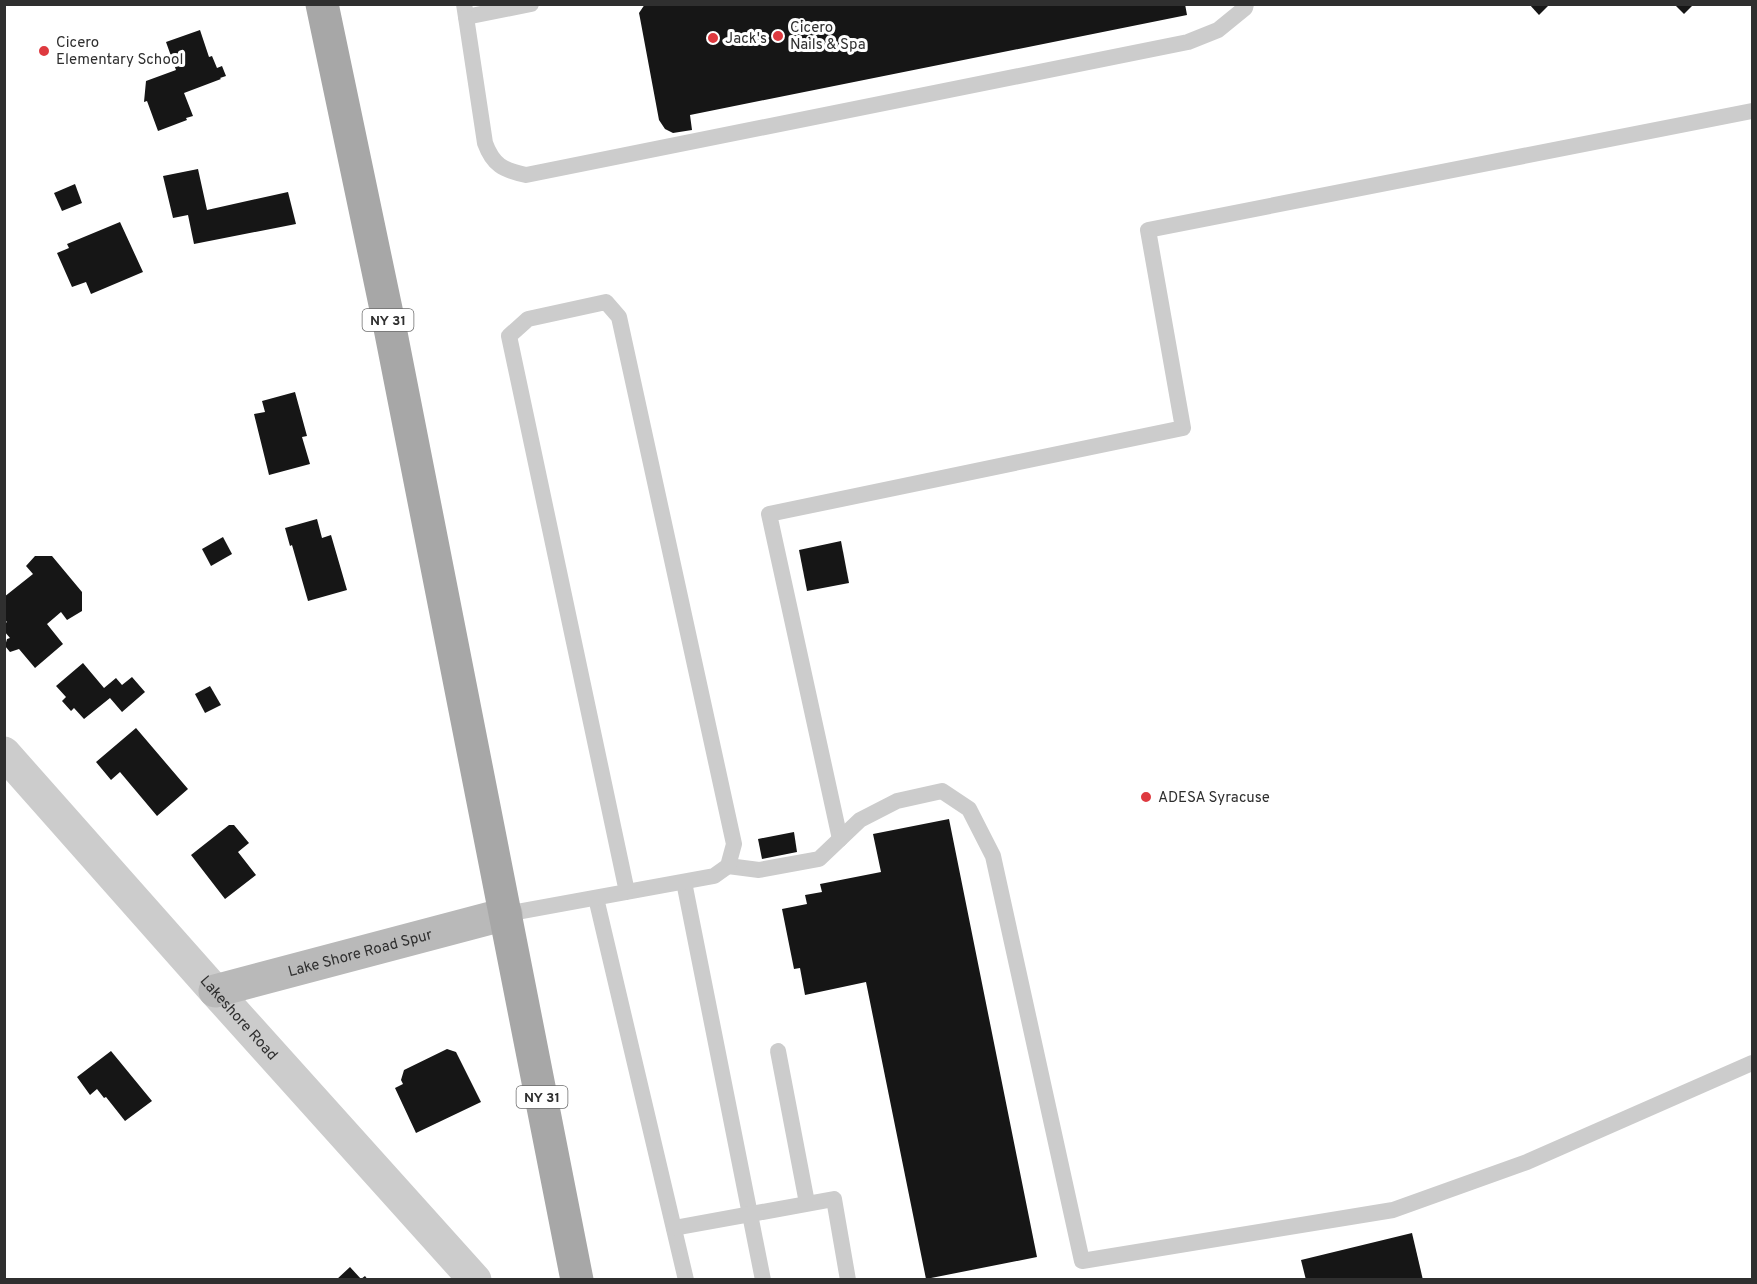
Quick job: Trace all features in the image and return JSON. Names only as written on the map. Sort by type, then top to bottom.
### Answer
[{"type":"main road","name":"NY 31","points":[[322,4],[390,328],[577,1280]]},
{"type":"main road","name":"Lake Shore Road Spur","points":[[215,991],[506,914]]},
{"type":"street","name":"Lakeshore Road","points":[[4,753],[475,1280]]},
{"type":"lane","points":[[531,4],[465,11],[485,143],[490,158],[509,171],[526,175],[1188,42],[1218,30],[1245,8],[1246,4]]},
{"type":"lane","points":[[840,839],[769,514],[1183,428],[1148,230],[1752,111]]},
{"type":"lane","points":[[506,914],[684,882],[714,876],[728,866],[734,844],[619,317],[606,302],[528,319],[509,336],[627,892]]},
{"type":"lane","points":[[728,866],[759,870],[819,860],[860,820],[897,801],[942,791],[969,809],[993,856],[1082,1261],[1393,1210],[1527,1162],[1752,1063]]},
{"type":"lane","points":[[684,882],[763,1280]]},
{"type":"lane","points":[[596,898],[686,1280]]},
{"type":"lane","points":[[778,1052],[807,1203]]},
{"type":"lane","points":[[674,1228],[834,1198],[848,1280]]},
{"type":"building","points":[[645,4],[1185,4],[1187,15],[690,115],[692,130],[673,133],[665,129],[659,120],[639,13]]},
{"type":"building","points":[[1529,4],[1550,4],[1539,15]]},
{"type":"building","points":[[1674,4],[1694,4],[1684,14]]},
{"type":"building","points":[[200,30],[209,57],[212,56],[217,68],[222,66],[226,76],[184,93],[193,116],[158,131],[147,101],[144,102],[146,81],[176,70],[166,42]]},
{"type":"building","points":[[198,169],[207,210],[288,192],[296,224],[194,244],[188,215],[173,218],[163,176]]},
{"type":"building","points":[[75,184],[82,203],[62,211],[54,193]]},
{"type":"building","points":[[120,222],[143,272],[91,294],[86,282],[72,287],[57,253],[69,248],[67,244]]},
{"type":"building","points":[[295,392],[307,436],[302,437],[310,464],[269,475],[254,414],[265,412],[262,401]]},
{"type":"building","points":[[317,519],[322,538],[331,535],[347,590],[308,601],[285,528]]},
{"type":"building","points":[[223,537],[232,554],[211,566],[202,549]]},
{"type":"building","points":[[841,541],[849,583],[807,591],[799,550]]},
{"type":"building","points":[[35,556],[52,556],[82,592],[82,611],[67,620],[61,612],[47,624],[63,644],[35,668],[19,649],[10,652],[5,646],[7,639],[10,638],[4,631],[4,624],[7,622],[4,619],[4,597],[33,574],[26,566]]},
{"type":"building","points":[[83,663],[104,688],[116,678],[122,685],[132,677],[145,692],[122,712],[110,698],[84,719],[74,708],[71,711],[62,701],[66,697],[56,686]]},
{"type":"building","points":[[210,686],[221,705],[205,713],[195,694]]},
{"type":"building","points":[[136,728],[188,789],[157,816],[120,772],[111,780],[96,762]]},
{"type":"building","points":[[949,819],[1037,1257],[926,1279],[866,982],[805,995],[800,968],[794,969],[782,909],[807,904],[805,895],[822,892],[820,884],[881,872],[873,834]]},
{"type":"building","points":[[229,825],[234,825],[249,843],[238,852],[256,875],[225,899],[191,855]]},
{"type":"building","points":[[794,832],[797,852],[762,859],[758,839]]},
{"type":"building","points":[[447,1049],[456,1052],[481,1102],[416,1133],[395,1088],[403,1084],[401,1080],[404,1070]]},
{"type":"building","points":[[111,1051],[152,1101],[125,1121],[106,1097],[104,1098],[97,1089],[90,1095],[77,1077]]},
{"type":"building","points":[[1412,1233],[1423,1280],[1306,1280],[1301,1260]]},
{"type":"building","points":[[350,1267],[361,1279],[365,1276],[368,1280],[336,1280]]},
{"type":"place","name":"Cicero Nails & Spa","points":[[778,36]]},
{"type":"place","name":"Jack's","points":[[713,38]]},
{"type":"place","name":"Cicero Elementary School","points":[[44,51]]},
{"type":"place","name":"ADESA Syracuse","points":[[1146,797]]}]
